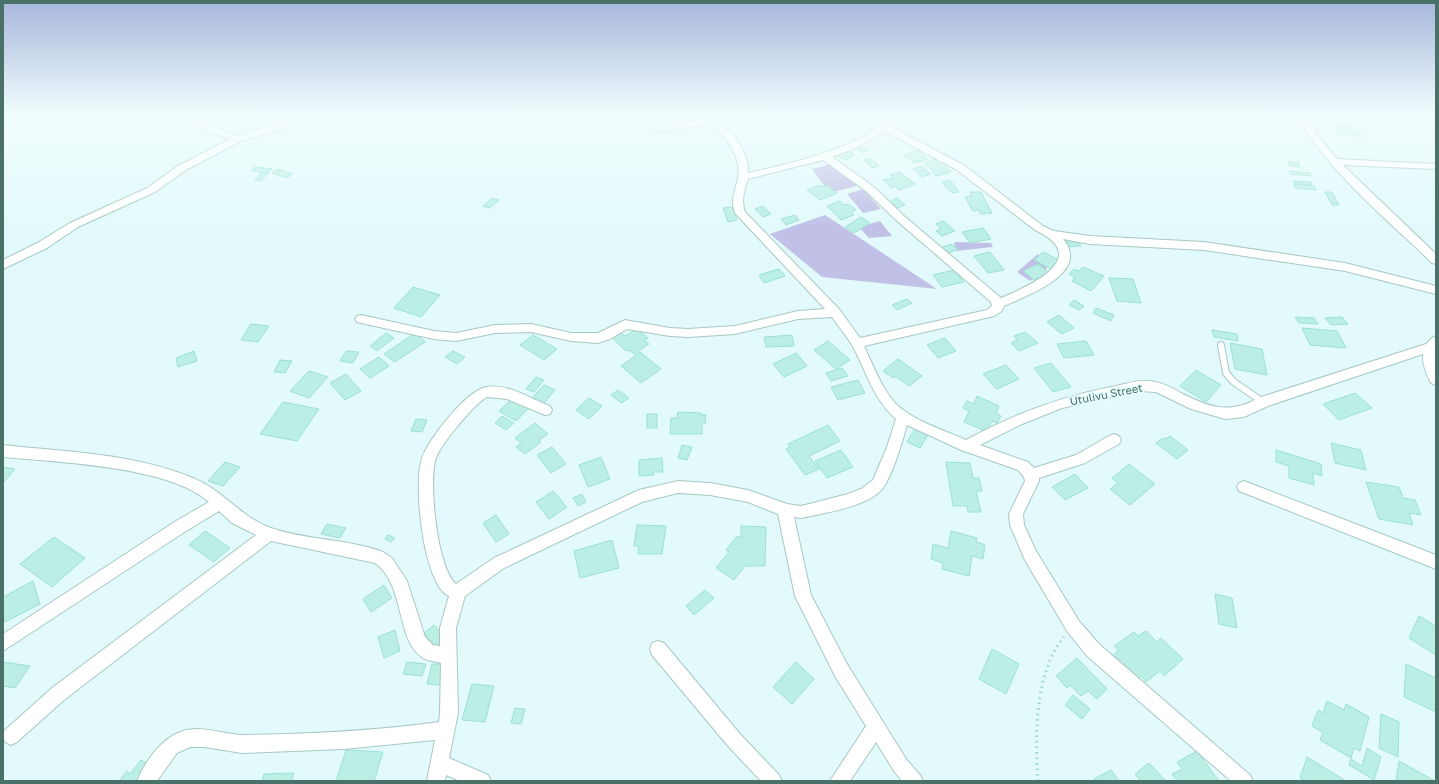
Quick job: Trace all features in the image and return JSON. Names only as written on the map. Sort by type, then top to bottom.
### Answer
[{"type":"street","points":[[3,265],[43,245],[74,225],[151,190],[196,160],[211,153]]},
{"type":"street","points":[[738,153],[743,168],[743,177],[737,194],[736,203],[740,213],[761,237],[835,312],[857,343],[882,395],[890,406],[903,418],[966,446],[1023,466],[1031,475],[1032,481],[1016,514],[1017,525],[1030,555],[1073,626],[1093,650],[1200,741],[1244,781]]},
{"type":"street","points":[[743,177],[825,157],[835,153]]},
{"type":"street","points":[[857,343],[990,313],[998,308],[998,304],[1052,278],[1065,261],[1066,255],[1063,244],[1052,234],[1029,221],[961,168],[932,153]]},
{"type":"street","points":[[1326,153],[1334,162],[1436,260]]},
{"type":"street","points":[[825,157],[870,189],[900,218],[996,300],[998,304]]},
{"type":"street","points":[[1334,162],[1380,162],[1433,166]]},
{"type":"street","points":[[1052,234],[1090,240],[1204,246],[1345,268],[1436,290]]},
{"type":"street","points":[[361,319],[434,335],[456,337],[495,329],[540,328],[571,337],[590,339],[606,336],[625,324],[670,332],[688,333],[735,330],[798,315],[835,312]]},
{"type":"street","points":[[1433,344],[1430,360],[1436,380]]},
{"type":"street","name":"Utulivu Street","points":[[966,446],[1040,411],[1074,399],[1139,387],[1151,386],[1161,388],[1187,402],[1222,414],[1234,415],[1254,408],[1263,402],[1433,344]]},
{"type":"street","points":[[458,592],[447,586],[441,576],[431,544],[424,480],[429,456],[469,404],[477,397],[487,392],[501,392],[545,410]]},
{"type":"street","points":[[436,781],[441,764],[446,730],[450,682],[448,628],[458,592],[499,563],[639,496],[678,487],[710,489],[748,496],[784,510],[800,512],[850,500],[872,489],[878,484],[894,447],[903,418]]},
{"type":"street","points":[[1031,475],[1080,459],[1114,440]]},
{"type":"street","points":[[3,451],[126,464],[188,482],[208,492],[237,518],[269,534],[378,557],[387,563],[401,586],[418,642],[429,652],[448,656]]},
{"type":"street","points":[[1244,487],[1378,538],[1436,562]]},
{"type":"street","points":[[3,643],[181,526],[220,503]]},
{"type":"street","points":[[784,510],[803,596],[841,670],[900,765],[914,781]]},
{"type":"street","points":[[11,736],[58,694],[269,534]]},
{"type":"street","points":[[658,649],[734,740],[772,781]]},
{"type":"street","points":[[839,781],[876,727]]},
{"type":"street","points":[[146,781],[168,751],[180,740],[195,738],[239,744],[374,739],[446,730]]},
{"type":"street","points":[[441,764],[482,781]]},
{"type":"lane","points":[[1221,345],[1226,373],[1234,382],[1263,402]]},
{"type":"path","points":[[1038,781],[1039,728],[1048,661],[1056,647],[1073,626]]},
{"type":"shaded area","points":[[832,164],[864,184],[830,193],[812,169]]},
{"type":"shaded area","points":[[863,189],[881,209],[863,213],[847,194]]},
{"type":"shaded area","points":[[825,215],[937,289],[822,277],[770,234]]},
{"type":"shaded area","points":[[880,221],[892,236],[869,238],[859,227]]},
{"type":"shaded area","points":[[954,242],[991,243],[993,247],[956,251]]},
{"type":"shaded area","points":[[1038,254],[1047,269],[1030,281],[1017,272]]},
{"type":"building","points":[[843,153],[851,153],[855,155],[846,160],[838,156]]},
{"type":"building","points":[[911,153],[921,153],[928,159],[915,163],[904,155]]},
{"type":"building","points":[[871,158],[879,166],[872,168],[864,160]]},
{"type":"building","points":[[939,159],[951,172],[936,176],[925,163]]},
{"type":"building","points":[[1288,162],[1298,162],[1300,167],[1290,166]]},
{"type":"building","points":[[922,166],[931,174],[922,177],[913,169]]},
{"type":"building","points":[[255,167],[272,169],[268,173],[251,171]]},
{"type":"building","points":[[278,169],[293,174],[287,178],[272,173]]},
{"type":"building","points":[[1289,171],[1310,173],[1311,176],[1291,174]]},
{"type":"building","points":[[262,172],[268,173],[261,181],[255,180]]},
{"type":"building","points":[[900,172],[915,184],[899,190],[895,186],[892,188],[883,180],[893,178],[890,175]]},
{"type":"building","points":[[950,180],[959,192],[952,193],[942,182]]},
{"type":"building","points":[[1293,181],[1311,182],[1312,185],[1294,183]]},
{"type":"building","points":[[1294,184],[1314,186],[1316,190],[1295,188]]},
{"type":"building","points":[[820,185],[822,187],[827,185],[837,193],[820,200],[807,190]]},
{"type":"building","points":[[970,192],[981,192],[992,213],[981,214],[979,210],[973,211],[965,197],[972,196]]},
{"type":"building","points":[[1325,192],[1332,192],[1339,205],[1332,205]]},
{"type":"building","points":[[492,198],[499,200],[490,208],[483,206]]},
{"type":"building","points":[[897,198],[905,205],[897,208],[889,202]]},
{"type":"building","points":[[840,201],[844,205],[849,204],[856,210],[851,212],[854,215],[841,220],[827,206]]},
{"type":"building","points":[[763,206],[771,214],[763,217],[755,209]]},
{"type":"building","points":[[732,207],[737,220],[728,222],[723,208]]},
{"type":"building","points":[[795,215],[799,220],[786,225],[781,219]]},
{"type":"building","points":[[861,217],[870,223],[854,233],[845,227]]},
{"type":"building","points":[[943,221],[955,231],[942,236],[936,231],[941,228],[936,224]]},
{"type":"building","points":[[983,228],[991,239],[970,243],[962,232]]},
{"type":"building","points":[[1064,242],[1078,242],[1081,246],[1067,247]]},
{"type":"building","points":[[952,244],[958,249],[946,254],[940,248]]},
{"type":"building","points":[[990,252],[1004,270],[988,273],[974,256]]},
{"type":"building","points":[[1043,252],[1059,260],[1051,269],[1034,260]]},
{"type":"building","points":[[1038,264],[1049,273],[1034,280],[1023,271]]},
{"type":"building","points":[[1083,267],[1104,276],[1091,291],[1072,281],[1075,277],[1069,274],[1074,269],[1079,271]]},
{"type":"building","points":[[779,269],[785,276],[764,283],[759,275]]},
{"type":"building","points":[[954,270],[964,282],[942,287],[933,275]]},
{"type":"building","points":[[1109,278],[1133,279],[1141,303],[1117,301]]},
{"type":"building","points":[[413,287],[440,295],[421,317],[394,308]]},
{"type":"building","points":[[907,299],[912,303],[897,310],[892,305]]},
{"type":"building","points":[[1074,300],[1084,306],[1079,310],[1069,305]]},
{"type":"building","points":[[1096,308],[1114,315],[1111,321],[1093,313]]},
{"type":"building","points":[[1059,315],[1074,328],[1062,334],[1047,322]]},
{"type":"building","points":[[1295,317],[1314,318],[1318,324],[1299,323]]},
{"type":"building","points":[[1342,317],[1348,324],[1331,325],[1325,318]]},
{"type":"building","points":[[251,324],[269,326],[258,342],[241,340]]},
{"type":"building","points":[[1302,328],[1337,331],[1346,348],[1310,345]]},
{"type":"building","points":[[637,329],[648,338],[644,340],[649,344],[634,354],[629,350],[626,351],[612,338],[620,332],[625,336]]},
{"type":"building","points":[[1212,330],[1237,334],[1238,341],[1214,337]]},
{"type":"building","points":[[1025,332],[1038,343],[1019,351],[1011,343],[1017,340],[1014,336]]},
{"type":"building","points":[[386,333],[394,338],[377,351],[370,346]]},
{"type":"building","points":[[415,333],[425,342],[395,362],[384,354]]},
{"type":"building","points":[[533,335],[557,349],[544,360],[520,345]]},
{"type":"building","points":[[792,335],[794,346],[766,347],[764,337]]},
{"type":"building","points":[[945,338],[956,351],[938,358],[927,345]]},
{"type":"building","points":[[828,341],[850,360],[836,369],[814,350]]},
{"type":"building","points":[[1086,341],[1094,355],[1064,358],[1057,344]]},
{"type":"building","points":[[1230,343],[1262,349],[1267,375],[1235,369]]},
{"type":"building","points":[[194,351],[197,361],[178,367],[176,358]]},
{"type":"building","points":[[346,351],[359,352],[353,363],[340,361]]},
{"type":"building","points":[[453,351],[465,357],[457,364],[445,357]]},
{"type":"building","points":[[640,352],[661,369],[641,383],[621,366]]},
{"type":"building","points":[[796,353],[807,366],[784,377],[773,364]]},
{"type":"building","points":[[379,357],[389,366],[370,378],[360,369]]},
{"type":"building","points":[[898,359],[922,376],[909,386],[895,376],[893,378],[883,371]]},
{"type":"building","points":[[280,360],[292,361],[285,373],[274,372]]},
{"type":"building","points":[[1051,363],[1071,387],[1053,392],[1034,368]]},
{"type":"building","points":[[1006,365],[1019,379],[997,389],[983,374]]},
{"type":"building","points":[[842,368],[848,376],[831,381],[826,373]]},
{"type":"building","points":[[1196,370],[1221,385],[1206,402],[1180,386]]},
{"type":"building","points":[[309,371],[328,377],[309,398],[290,391]]},
{"type":"building","points":[[346,374],[361,391],[345,400],[330,383]]},
{"type":"building","points":[[536,377],[544,380],[534,392],[526,389]]},
{"type":"building","points":[[858,380],[865,393],[838,400],[831,387]]},
{"type":"building","points":[[544,385],[555,390],[544,403],[532,398]]},
{"type":"building","points":[[618,390],[629,398],[621,403],[611,395]]},
{"type":"building","points":[[1355,393],[1372,408],[1339,420],[1323,404]]},
{"type":"building","points":[[977,396],[999,406],[996,413],[1001,416],[997,423],[992,421],[986,431],[964,422],[969,411],[963,408],[967,401],[974,404]]},
{"type":"building","points":[[589,398],[602,406],[589,419],[576,410]]},
{"type":"building","points":[[512,399],[529,408],[516,421],[499,411]]},
{"type":"building","points":[[283,402],[319,409],[297,441],[260,434]]},
{"type":"building","points":[[678,412],[701,413],[701,415],[706,415],[705,424],[702,424],[702,434],[670,434],[671,418],[677,418]]},
{"type":"building","points":[[647,414],[657,414],[657,428],[647,428]]},
{"type":"building","points":[[502,416],[514,423],[506,430],[495,423]]},
{"type":"building","points":[[416,419],[427,420],[422,432],[411,431]]},
{"type":"building","points":[[535,423],[548,434],[539,440],[541,442],[525,454],[516,447],[521,443],[515,438]]},
{"type":"building","points":[[828,425],[840,441],[809,456],[819,469],[805,475],[786,449],[790,447],[788,444]]},
{"type":"building","points":[[916,427],[929,433],[920,448],[907,442]]},
{"type":"building","points":[[1170,436],[1188,450],[1177,459],[1156,443],[1163,438],[1165,439]]},
{"type":"building","points":[[1331,443],[1361,450],[1366,470],[1335,463]]},
{"type":"building","points":[[682,445],[692,447],[687,460],[678,458]]},
{"type":"building","points":[[552,447],[566,464],[551,473],[537,455]]},
{"type":"building","points":[[841,450],[853,467],[827,478],[815,461]]},
{"type":"building","points":[[1276,450],[1321,464],[1322,476],[1313,473],[1314,485],[1289,478],[1289,466],[1276,462]]},
{"type":"building","points":[[601,457],[610,479],[588,487],[579,465]]},
{"type":"building","points":[[662,458],[663,472],[653,472],[654,475],[639,476],[639,460]]},
{"type":"building","points":[[225,462],[240,467],[223,486],[208,481]]},
{"type":"building","points":[[946,462],[970,463],[973,478],[979,478],[982,491],[976,491],[981,512],[968,512],[967,506],[953,506]]},
{"type":"building","points":[[1129,464],[1155,484],[1130,505],[1110,489],[1118,483],[1112,478]]},
{"type":"building","points":[[3,467],[15,469],[3,483]]},
{"type":"building","points":[[1075,474],[1088,488],[1065,500],[1052,487]]},
{"type":"building","points":[[1366,482],[1399,487],[1403,498],[1415,500],[1421,515],[1409,513],[1413,525],[1379,519]]},
{"type":"building","points":[[553,491],[567,507],[549,519],[536,502]]},
{"type":"building","points":[[582,494],[586,502],[578,506],[573,498]]},
{"type":"building","points":[[496,515],[509,534],[496,542],[483,523]]},
{"type":"building","points":[[327,524],[346,528],[340,538],[321,534]]},
{"type":"building","points":[[637,525],[666,526],[662,554],[638,554],[639,546],[634,546]]},
{"type":"building","points":[[741,526],[766,527],[765,566],[745,566],[734,580],[716,568],[729,552],[726,550],[737,536],[741,538]]},
{"type":"building","points":[[205,531],[230,548],[214,562],[189,545]]},
{"type":"building","points":[[951,531],[977,538],[976,542],[985,545],[983,559],[972,556],[969,576],[942,569],[943,563],[931,559],[933,544],[948,548]]},
{"type":"building","points":[[388,535],[395,538],[391,542],[385,539]]},
{"type":"building","points":[[54,537],[85,558],[52,587],[20,564]]},
{"type":"building","points":[[612,540],[619,568],[580,578],[574,551]]},
{"type":"building","points":[[33,581],[40,604],[3,623],[3,597]]},
{"type":"building","points":[[384,585],[392,598],[371,612],[363,599]]},
{"type":"building","points":[[705,590],[714,598],[694,615],[686,606]]},
{"type":"building","points":[[1215,594],[1232,598],[1237,628],[1219,624]]},
{"type":"building","points":[[1419,616],[1436,626],[1436,655],[1409,638]]},
{"type":"building","points":[[434,625],[448,641],[438,650],[424,633]]},
{"type":"building","points":[[395,630],[400,651],[384,658],[378,637]]},
{"type":"building","points":[[1146,631],[1157,642],[1161,638],[1183,659],[1164,676],[1160,671],[1146,682],[1141,676],[1134,682],[1112,656],[1119,650],[1114,646],[1134,632],[1138,636]]},
{"type":"building","points":[[992,649],[1019,664],[1006,694],[979,679]]},
{"type":"building","points":[[1077,658],[1107,689],[1097,699],[1088,691],[1081,696],[1070,685],[1067,688],[1056,676]]},
{"type":"building","points":[[3,662],[30,666],[15,688],[3,686]]},
{"type":"building","points":[[407,662],[426,664],[422,676],[403,674]]},
{"type":"building","points":[[796,662],[814,679],[792,704],[773,687]]},
{"type":"building","points":[[432,664],[445,664],[440,685],[427,684]]},
{"type":"building","points":[[1406,664],[1436,678],[1436,712],[1404,697]]},
{"type":"building","points":[[472,684],[494,686],[485,722],[462,720]]},
{"type":"building","points":[[1073,695],[1090,709],[1082,719],[1065,705]]},
{"type":"building","points":[[1327,701],[1344,710],[1346,704],[1369,717],[1360,751],[1354,748],[1351,758],[1320,740],[1323,733],[1312,726],[1318,710],[1323,713]]},
{"type":"building","points":[[515,708],[525,709],[521,724],[511,723]]},
{"type":"building","points":[[1381,714],[1399,722],[1398,757],[1379,748]]},
{"type":"building","points":[[1367,748],[1381,757],[1374,780],[1349,765],[1351,759],[1362,766]]},
{"type":"building","points":[[346,750],[383,752],[374,781],[336,781]]},
{"type":"building","points":[[1197,751],[1219,781],[1178,781],[1172,774],[1182,769],[1177,762]]},
{"type":"building","points":[[1307,757],[1346,781],[1305,781],[1300,778]]},
{"type":"building","points":[[141,760],[152,766],[140,781],[119,781],[127,771],[130,774]]},
{"type":"building","points":[[1399,761],[1435,781],[1396,781]]},
{"type":"building","points":[[1149,763],[1166,781],[1141,781],[1135,774]]},
{"type":"building","points":[[1111,770],[1119,781],[1096,781],[1094,779]]},
{"type":"building","points":[[294,773],[292,781],[262,781],[264,774]]}]
